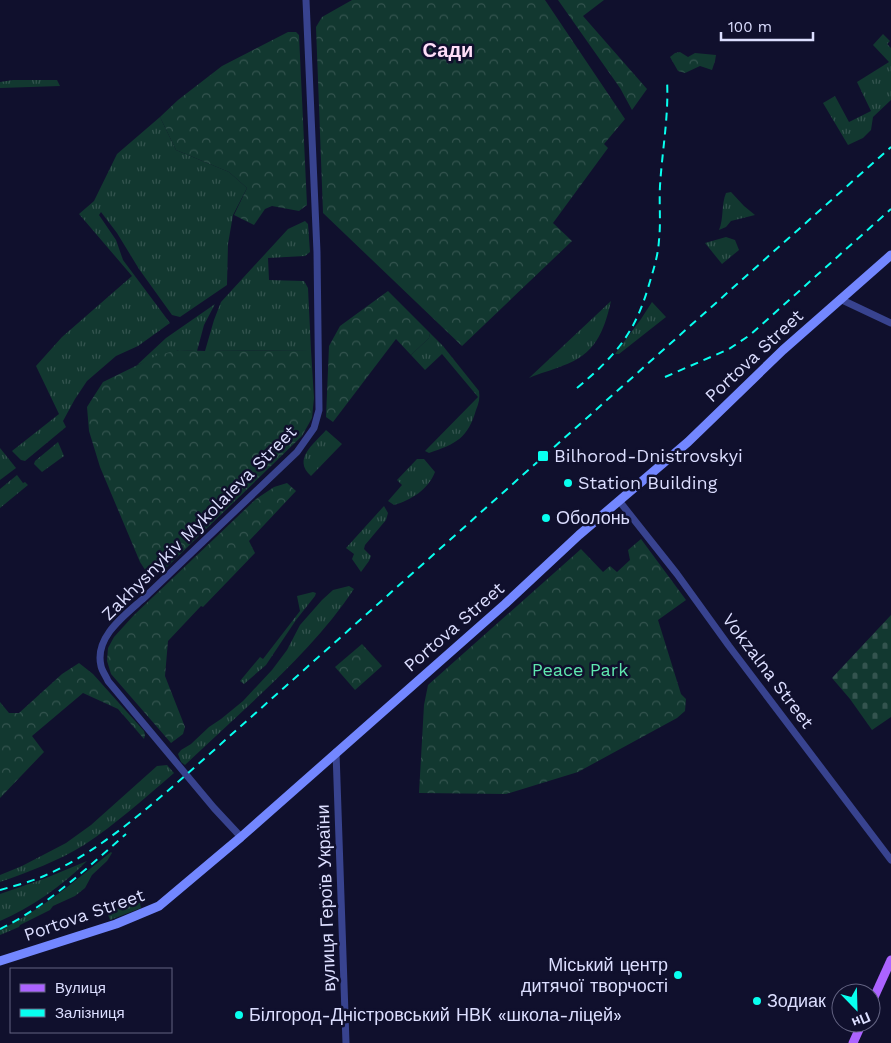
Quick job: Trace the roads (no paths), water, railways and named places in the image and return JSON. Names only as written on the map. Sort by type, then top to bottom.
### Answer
[{"type":"main road","name":"Portova Street","points":[[0,961],[116,924],[159,906],[241,837],[498,610],[579,535],[620,502],[688,442],[783,350],[891,255]]},
{"type":"main road","points":[[881,983],[891,960]]},
{"type":"street","name":"Zakhysnykiv Mykolaieva Street","points":[[241,837],[214,808],[108,681],[101,666],[100,654],[104,640],[118,621],[296,452],[314,428],[319,410],[317,252],[306,0]]},
{"type":"street","points":[[840,299],[891,323]]},
{"type":"street","name":"Vokzalna Street","points":[[620,502],[677,574],[729,646],[891,860]]},
{"type":"street","name":"вулиця Героїв України","points":[[336,752],[346,1043]]},
{"type":"railway","points":[[577,388],[602,366],[629,332],[642,305],[653,270],[658,252],[660,233],[660,186],[666,120],[667,80]]},
{"type":"railway","points":[[0,890],[39,878],[64,866],[101,844],[153,803],[891,147]]},
{"type":"railway","points":[[665,377],[729,349],[750,335],[891,209]]},
{"type":"railway","points":[[0,929],[50,898],[126,834]]},
{"type":"place","name":"Bilhorod-Dnistrovskyi","points":[[543,456]]},
{"type":"place","name":"Station Building","points":[[568,483]]},
{"type":"place","name":"Оболонь","points":[[546,518]]},
{"type":"place","name":"Міський центр дитячої творчості","points":[[678,975]]},
{"type":"place","name":"Зодиак","points":[[757,1001]]},
{"type":"place","name":"Білгород-Дністровський НВК «школа-ліцей»","points":[[239,1015]]},
{"type":"district","name":"Сади","points":[[448,50]]},
{"type":"park label","name":"Peace Park","points":[[580,670]]}]
